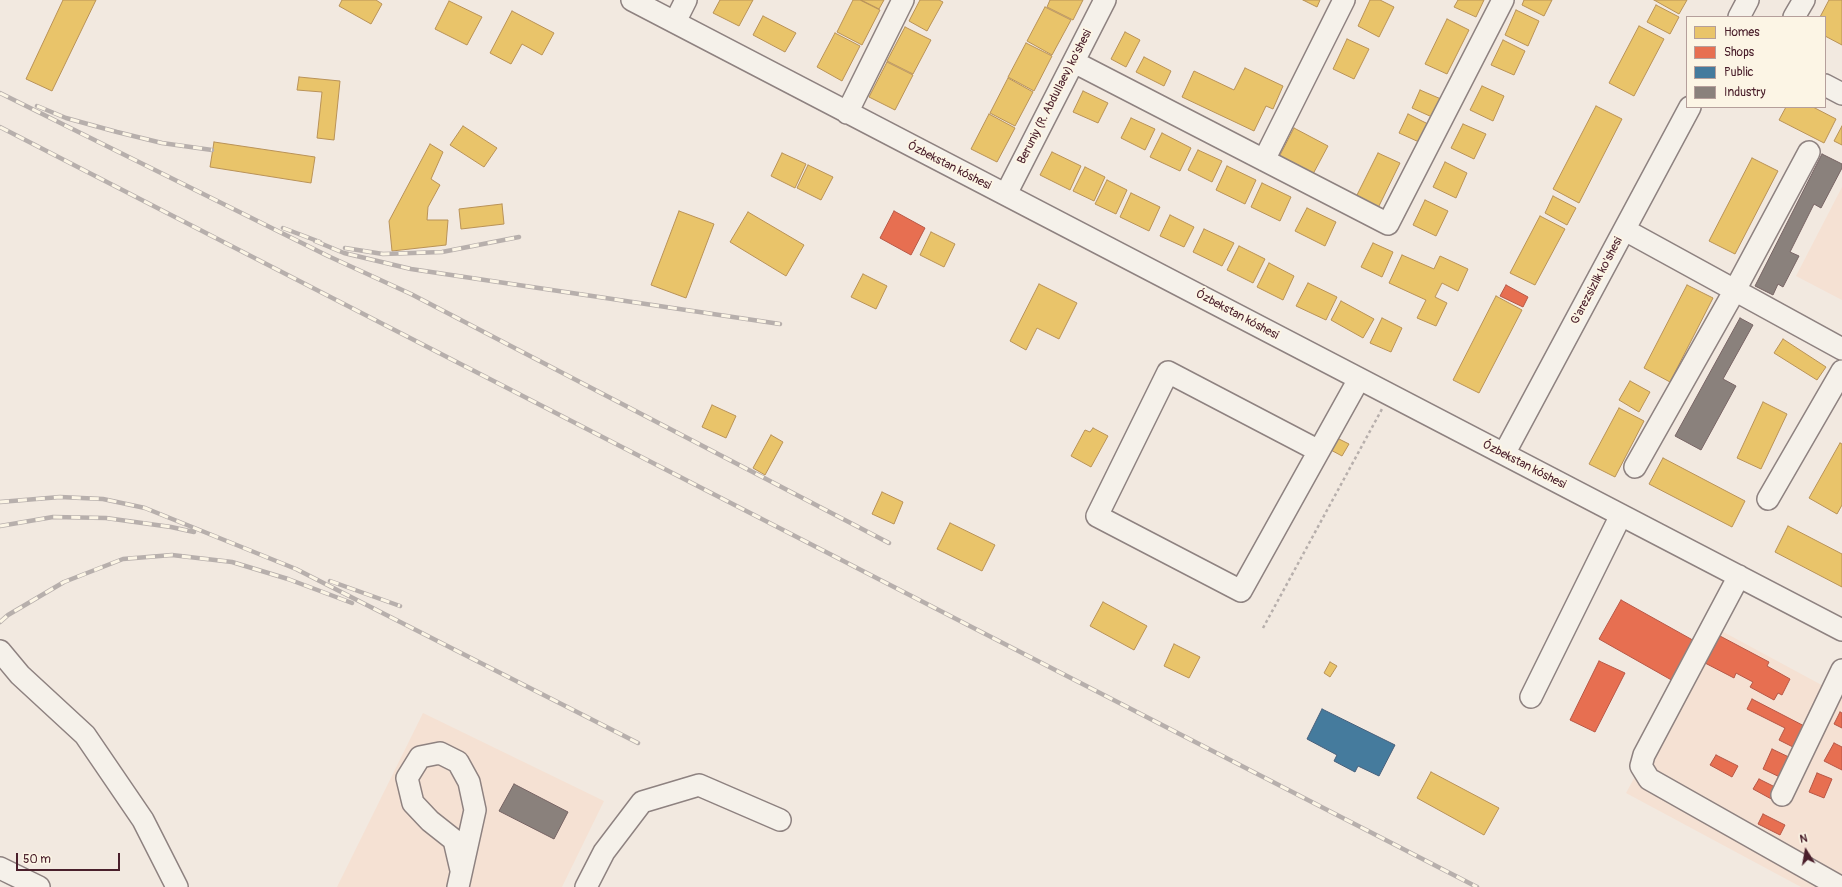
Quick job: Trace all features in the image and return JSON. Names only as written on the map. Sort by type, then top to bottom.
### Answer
[{"type":"street","name":"Ózbekstan kóshesi","points":[[632,0],[1842,630]]},
{"type":"street","points":[[675,22],[686,0]]},
{"type":"street","points":[[847,113],[903,0]]},
{"type":"street","name":"Beruniy (R. Abdullaev) ko'shesi","points":[[1006,194],[1105,0]]},
{"type":"street","points":[[1264,160],[1344,0]]},
{"type":"street","points":[[1074,62],[1388,224],[1503,0]]},
{"type":"street","points":[[1740,16],[1748,0]]},
{"type":"street","points":[[1795,16],[1804,0]]},
{"type":"street","points":[[1826,86],[1842,94]]},
{"type":"street","name":"G'arezsizlik ko'shesi","points":[[1504,454],[1689,108]]},
{"type":"street","points":[[1635,467],[1735,290],[1809,152]]},
{"type":"street","points":[[1624,230],[1842,348]]},
{"type":"street","points":[[1768,499],[1842,371]]},
{"type":"street","points":[[1319,451],[1168,372],[1097,516],[1241,591],[1319,451],[1359,379]]},
{"type":"street","points":[[1531,697],[1621,515]]},
{"type":"street","points":[[1739,576],[1644,755],[1642,766],[1649,779],[1840,887]]},
{"type":"street","points":[[0,651],[20,675],[85,735],[143,820],[177,887]]},
{"type":"street","points":[[1782,795],[1842,670]]},
{"type":"street","points":[[440,753],[458,762],[470,782],[475,810],[460,879],[454,840],[430,822],[413,803],[407,778],[420,758],[440,753]]},
{"type":"street","points":[[586,887],[604,852],[642,802],[699,785],[780,820]]},
{"type":"street","points":[[0,868],[39,887]]},
{"type":"path","points":[[1263,628],[1390,395]]},
{"type":"shaded area","points":[[1842,187],[1842,300],[1796,276]]},
{"type":"shaded area","points":[[1716,628],[1842,696],[1842,887],[1801,887],[1626,793]]},
{"type":"shaded area","points":[[423,713],[604,801],[562,887],[337,887]]},
{"type":"building: Homes","points":[[63,0],[96,0],[52,91],[26,79]]},
{"type":"building: Homes","points":[[342,0],[376,0],[382,4],[371,24],[339,6]]},
{"type":"building: Homes","points":[[720,0],[753,0],[739,26],[713,13]]},
{"type":"building: Homes","points":[[853,0],[860,0],[880,10],[862,45],[837,32]]},
{"type":"building: Homes","points":[[861,0],[884,0],[879,9]]},
{"type":"building: Homes","points":[[920,0],[939,0],[943,2],[927,31],[909,21]]},
{"type":"building: Homes","points":[[1050,0],[1083,0],[1073,20],[1047,7]]},
{"type":"building: Homes","points":[[1303,0],[1320,0],[1317,7]]},
{"type":"building: Homes","points":[[1370,0],[1380,0],[1394,7],[1379,37],[1358,26]]},
{"type":"building: Homes","points":[[1458,0],[1484,0],[1476,17],[1454,7]]},
{"type":"building: Homes","points":[[1524,0],[1552,0],[1544,16],[1522,5]]},
{"type":"building: Homes","points":[[1654,0],[1687,0],[1679,14]]},
{"type":"building: Homes","points":[[1829,0],[1842,0],[1842,45],[1826,37],[1826,16],[1821,16]]},
{"type":"building: Homes","points":[[449,1],[482,17],[467,45],[435,29]]},
{"type":"building: Homes","points":[[1656,5],[1679,17],[1670,34],[1647,22]]},
{"type":"building: Homes","points":[[1045,7],[1071,20],[1052,55],[1027,41]]},
{"type":"building: Homes","points":[[1516,10],[1539,21],[1528,46],[1505,35]]},
{"type":"building: Homes","points":[[512,11],[554,33],[542,55],[522,44],[511,64],[490,53]]},
{"type":"building: Homes","points":[[763,16],[796,33],[785,52],[753,35]]},
{"type":"building: Homes","points":[[1447,19],[1469,30],[1447,74],[1425,64]]},
{"type":"building: Homes","points":[[1639,26],[1664,39],[1634,96],[1609,83]]},
{"type":"building: Homes","points":[[905,27],[931,40],[913,74],[887,61]]},
{"type":"building: Homes","points":[[1125,32],[1140,40],[1126,67],[1111,59]]},
{"type":"building: Homes","points":[[835,33],[860,46],[842,81],[817,67]]},
{"type":"building: Homes","points":[[1347,39],[1369,49],[1354,79],[1333,69]]},
{"type":"building: Homes","points":[[1503,40],[1525,51],[1514,75],[1491,65]]},
{"type":"building: Homes","points":[[1026,43],[1052,56],[1034,91],[1008,77]]},
{"type":"building: Homes","points":[[1144,57],[1171,71],[1164,86],[1136,72]]},
{"type":"building: Homes","points":[[887,62],[913,75],[895,110],[869,97]]},
{"type":"building: Homes","points":[[1245,68],[1283,86],[1273,109],[1266,106],[1254,131],[1182,97],[1194,71],[1234,90]]},
{"type":"building: Homes","points":[[299,77],[340,81],[334,140],[317,138],[322,92],[297,90]]},
{"type":"building: Homes","points":[[1008,78],[1033,92],[1015,126],[990,113]]},
{"type":"building: Homes","points":[[1482,86],[1504,96],[1493,121],[1470,110]]},
{"type":"building: Homes","points":[[1420,90],[1441,99],[1432,117],[1412,108]]},
{"type":"building: Homes","points":[[1083,91],[1108,103],[1098,123],[1073,112]]},
{"type":"building: Homes","points":[[1596,106],[1622,119],[1579,203],[1553,189]]},
{"type":"building: Homes","points":[[1785,108],[1815,108],[1836,119],[1824,143],[1779,120]]},
{"type":"building: Homes","points":[[989,114],[1015,128],[997,162],[971,149]]},
{"type":"building: Homes","points":[[1408,114],[1428,124],[1419,142],[1399,133]]},
{"type":"building: Homes","points":[[1131,118],[1155,129],[1145,150],[1121,138]]},
{"type":"building: Homes","points":[[1463,124],[1486,134],[1474,159],[1451,148]]},
{"type":"building: Homes","points":[[463,126],[497,148],[484,167],[450,145]]},
{"type":"building: Homes","points":[[1842,126],[1842,145],[1834,141]]},
{"type":"building: Homes","points":[[1294,128],[1328,146],[1313,174],[1279,157]]},
{"type":"building: Homes","points":[[1162,133],[1191,148],[1180,171],[1150,157]]},
{"type":"building: Homes","points":[[214,142],[315,157],[311,183],[210,167]]},
{"type":"building: Homes","points":[[430,144],[443,152],[431,179],[440,185],[428,207],[427,220],[448,220],[446,245],[392,251],[389,221]]},
{"type":"building: Homes","points":[[1198,150],[1222,161],[1212,182],[1188,170]]},
{"type":"building: Homes","points":[[1052,152],[1081,166],[1070,190],[1040,175]]},
{"type":"building: Homes","points":[[782,153],[806,164],[795,188],[771,176]]},
{"type":"building: Homes","points":[[1378,153],[1400,163],[1378,208],[1356,197]]},
{"type":"building: Homes","points":[[1752,158],[1778,171],[1735,254],[1709,241]]},
{"type":"building: Homes","points":[[1445,162],[1467,173],[1456,198],[1433,187]]},
{"type":"building: Homes","points":[[808,165],[833,177],[821,200],[797,188]]},
{"type":"building: Homes","points":[[1227,166],[1256,180],[1245,204],[1216,190]]},
{"type":"building: Homes","points":[[1085,167],[1105,177],[1094,201],[1073,191]]},
{"type":"building: Homes","points":[[1107,180],[1127,190],[1116,214],[1095,204]]},
{"type":"building: Homes","points":[[1262,183],[1291,197],[1280,221],[1251,207]]},
{"type":"building: Homes","points":[[1131,193],[1160,207],[1149,231],[1120,217]]},
{"type":"building: Homes","points":[[1553,196],[1576,208],[1567,225],[1545,213]]},
{"type":"building: Homes","points":[[1425,200],[1448,211],[1436,236],[1413,225]]},
{"type":"building: Homes","points":[[502,204],[504,224],[461,229],[459,209]]},
{"type":"building: Homes","points":[[1307,208],[1336,222],[1325,246],[1295,231]]},
{"type":"building: Homes","points":[[679,211],[714,224],[686,298],[651,285]]},
{"type":"building: Homes","points":[[748,212],[804,245],[786,276],[730,242]]},
{"type":"building: Homes","points":[[1170,215],[1194,227],[1184,247],[1160,236]]},
{"type":"building: Homes","points":[[1540,216],[1565,229],[1535,285],[1510,273]]},
{"type":"building: Homes","points":[[1204,229],[1234,243],[1222,266],[1193,252]]},
{"type":"building: Homes","points":[[931,232],[955,244],[944,267],[920,255]]},
{"type":"building: Homes","points":[[1373,243],[1393,252],[1382,277],[1361,267]]},
{"type":"building: Homes","points":[[1239,246],[1265,259],[1253,283],[1227,270]]},
{"type":"building: Homes","points":[[1402,255],[1434,269],[1440,256],[1468,269],[1458,291],[1442,283],[1435,297],[1447,303],[1436,326],[1417,318],[1426,300],[1389,283]]},
{"type":"building: Homes","points":[[1269,263],[1294,276],[1283,300],[1257,287]]},
{"type":"building: Homes","points":[[863,274],[887,286],[876,309],[851,297]]},
{"type":"building: Homes","points":[[1308,283],[1337,297],[1326,320],[1296,306]]},
{"type":"building: Homes","points":[[1039,284],[1077,303],[1059,339],[1037,328],[1026,350],[1010,341]]},
{"type":"building: Homes","points":[[1687,285],[1713,298],[1670,382],[1644,368]]},
{"type":"building: Homes","points":[[1496,296],[1522,310],[1479,393],[1453,380]]},
{"type":"building: Homes","points":[[1341,301],[1374,319],[1363,338],[1331,320]]},
{"type":"building: Homes","points":[[1382,318],[1402,328],[1391,352],[1370,343]]},
{"type":"building: Homes","points":[[1783,339],[1826,367],[1817,380],[1774,353]]},
{"type":"building: Homes","points":[[1630,381],[1650,392],[1639,412],[1619,400]]},
{"type":"building: Homes","points":[[1763,402],[1787,414],[1761,469],[1737,458]]},
{"type":"building: Homes","points":[[712,405],[736,416],[726,438],[702,427]]},
{"type":"building: Homes","points":[[1619,408],[1644,421],[1615,477],[1589,464]]},
{"type":"building: Homes","points":[[1093,428],[1108,436],[1091,467],[1071,456],[1085,430],[1090,432]]},
{"type":"building: Homes","points":[[771,435],[783,442],[765,475],[753,468]]},
{"type":"building: Homes","points":[[1335,437],[1349,444],[1342,456],[1329,449]]},
{"type":"building: Homes","points":[[1840,443],[1842,444],[1842,505],[1837,514],[1809,498]]},
{"type":"building: Homes","points":[[1663,458],[1745,501],[1732,527],[1649,484]]},
{"type":"building: Homes","points":[[882,492],[903,502],[894,524],[872,514]]},
{"type":"building: Homes","points":[[950,523],[995,545],[982,571],[937,549]]},
{"type":"building: Homes","points":[[1788,526],[1842,554],[1842,587],[1775,552]]},
{"type":"building: Homes","points":[[1103,602],[1147,626],[1134,650],[1090,626]]},
{"type":"building: Homes","points":[[1174,644],[1200,657],[1189,678],[1164,666]]},
{"type":"building: Homes","points":[[1330,662],[1337,666],[1330,677],[1324,673]]},
{"type":"building: Homes","points":[[1431,772],[1499,808],[1484,835],[1417,798]]},
{"type":"building: Shops","points":[[894,211],[925,228],[911,255],[880,238]]},
{"type":"building: Shops","points":[[1506,285],[1528,297],[1523,307],[1500,296]]},
{"type":"building: Shops","points":[[1621,600],[1698,643],[1675,682],[1599,639]]},
{"type":"building: Shops","points":[[1720,636],[1769,662],[1767,666],[1790,679],[1782,695],[1778,693],[1774,700],[1750,687],[1753,682],[1736,673],[1734,678],[1705,663]]},
{"type":"building: Shops","points":[[1599,661],[1625,673],[1595,732],[1570,720]]},
{"type":"building: Shops","points":[[1752,699],[1810,729],[1799,750],[1779,740],[1785,728],[1747,709]]},
{"type":"building: Shops","points":[[1840,712],[1842,713],[1842,728],[1834,724]]},
{"type":"building: Shops","points":[[1834,743],[1842,747],[1842,770],[1824,761]]},
{"type":"building: Shops","points":[[1772,749],[1795,760],[1786,780],[1763,769]]},
{"type":"building: Shops","points":[[1716,755],[1738,766],[1732,777],[1710,765]]},
{"type":"building: Shops","points":[[1817,773],[1832,779],[1824,798],[1809,792]]},
{"type":"building: Shops","points":[[1759,779],[1781,790],[1775,801],[1753,789]]},
{"type":"building: Shops","points":[[1763,814],[1785,825],[1780,835],[1758,824]]},
{"type":"building: Public","points":[[1322,709],[1395,745],[1379,776],[1358,766],[1355,772],[1334,761],[1337,755],[1307,739]]},
{"type":"building: Industry","points":[[1822,154],[1842,164],[1842,168],[1821,208],[1814,204],[1790,252],[1799,256],[1783,287],[1778,284],[1773,295],[1755,286]]},
{"type":"building: Industry","points":[[1740,318],[1753,325],[1723,379],[1736,386],[1701,450],[1675,436]]},
{"type":"building: Industry","points":[[514,784],[568,812],[554,839],[499,811]]},
{"type":"railway","points":[[0,93],[328,256],[411,294],[889,543]]},
{"type":"railway","points":[[37,106],[66,118],[117,132],[162,143],[212,150]]},
{"type":"railway","points":[[0,127],[1477,887]]},
{"type":"railway","points":[[283,228],[320,242]]},
{"type":"railway","points":[[345,248],[383,254],[442,252],[519,237]]},
{"type":"railway","points":[[315,241],[344,253],[411,269],[780,324]]},
{"type":"railway","points":[[0,502],[60,497],[103,499],[145,508],[296,569],[638,743]]},
{"type":"railway","points":[[0,526],[53,517],[106,518],[171,527],[194,532]]},
{"type":"railway","points":[[0,622],[8,615],[64,582],[123,559],[172,555],[232,562],[288,579],[352,603]]},
{"type":"railway","points":[[330,581],[400,606]]}]
